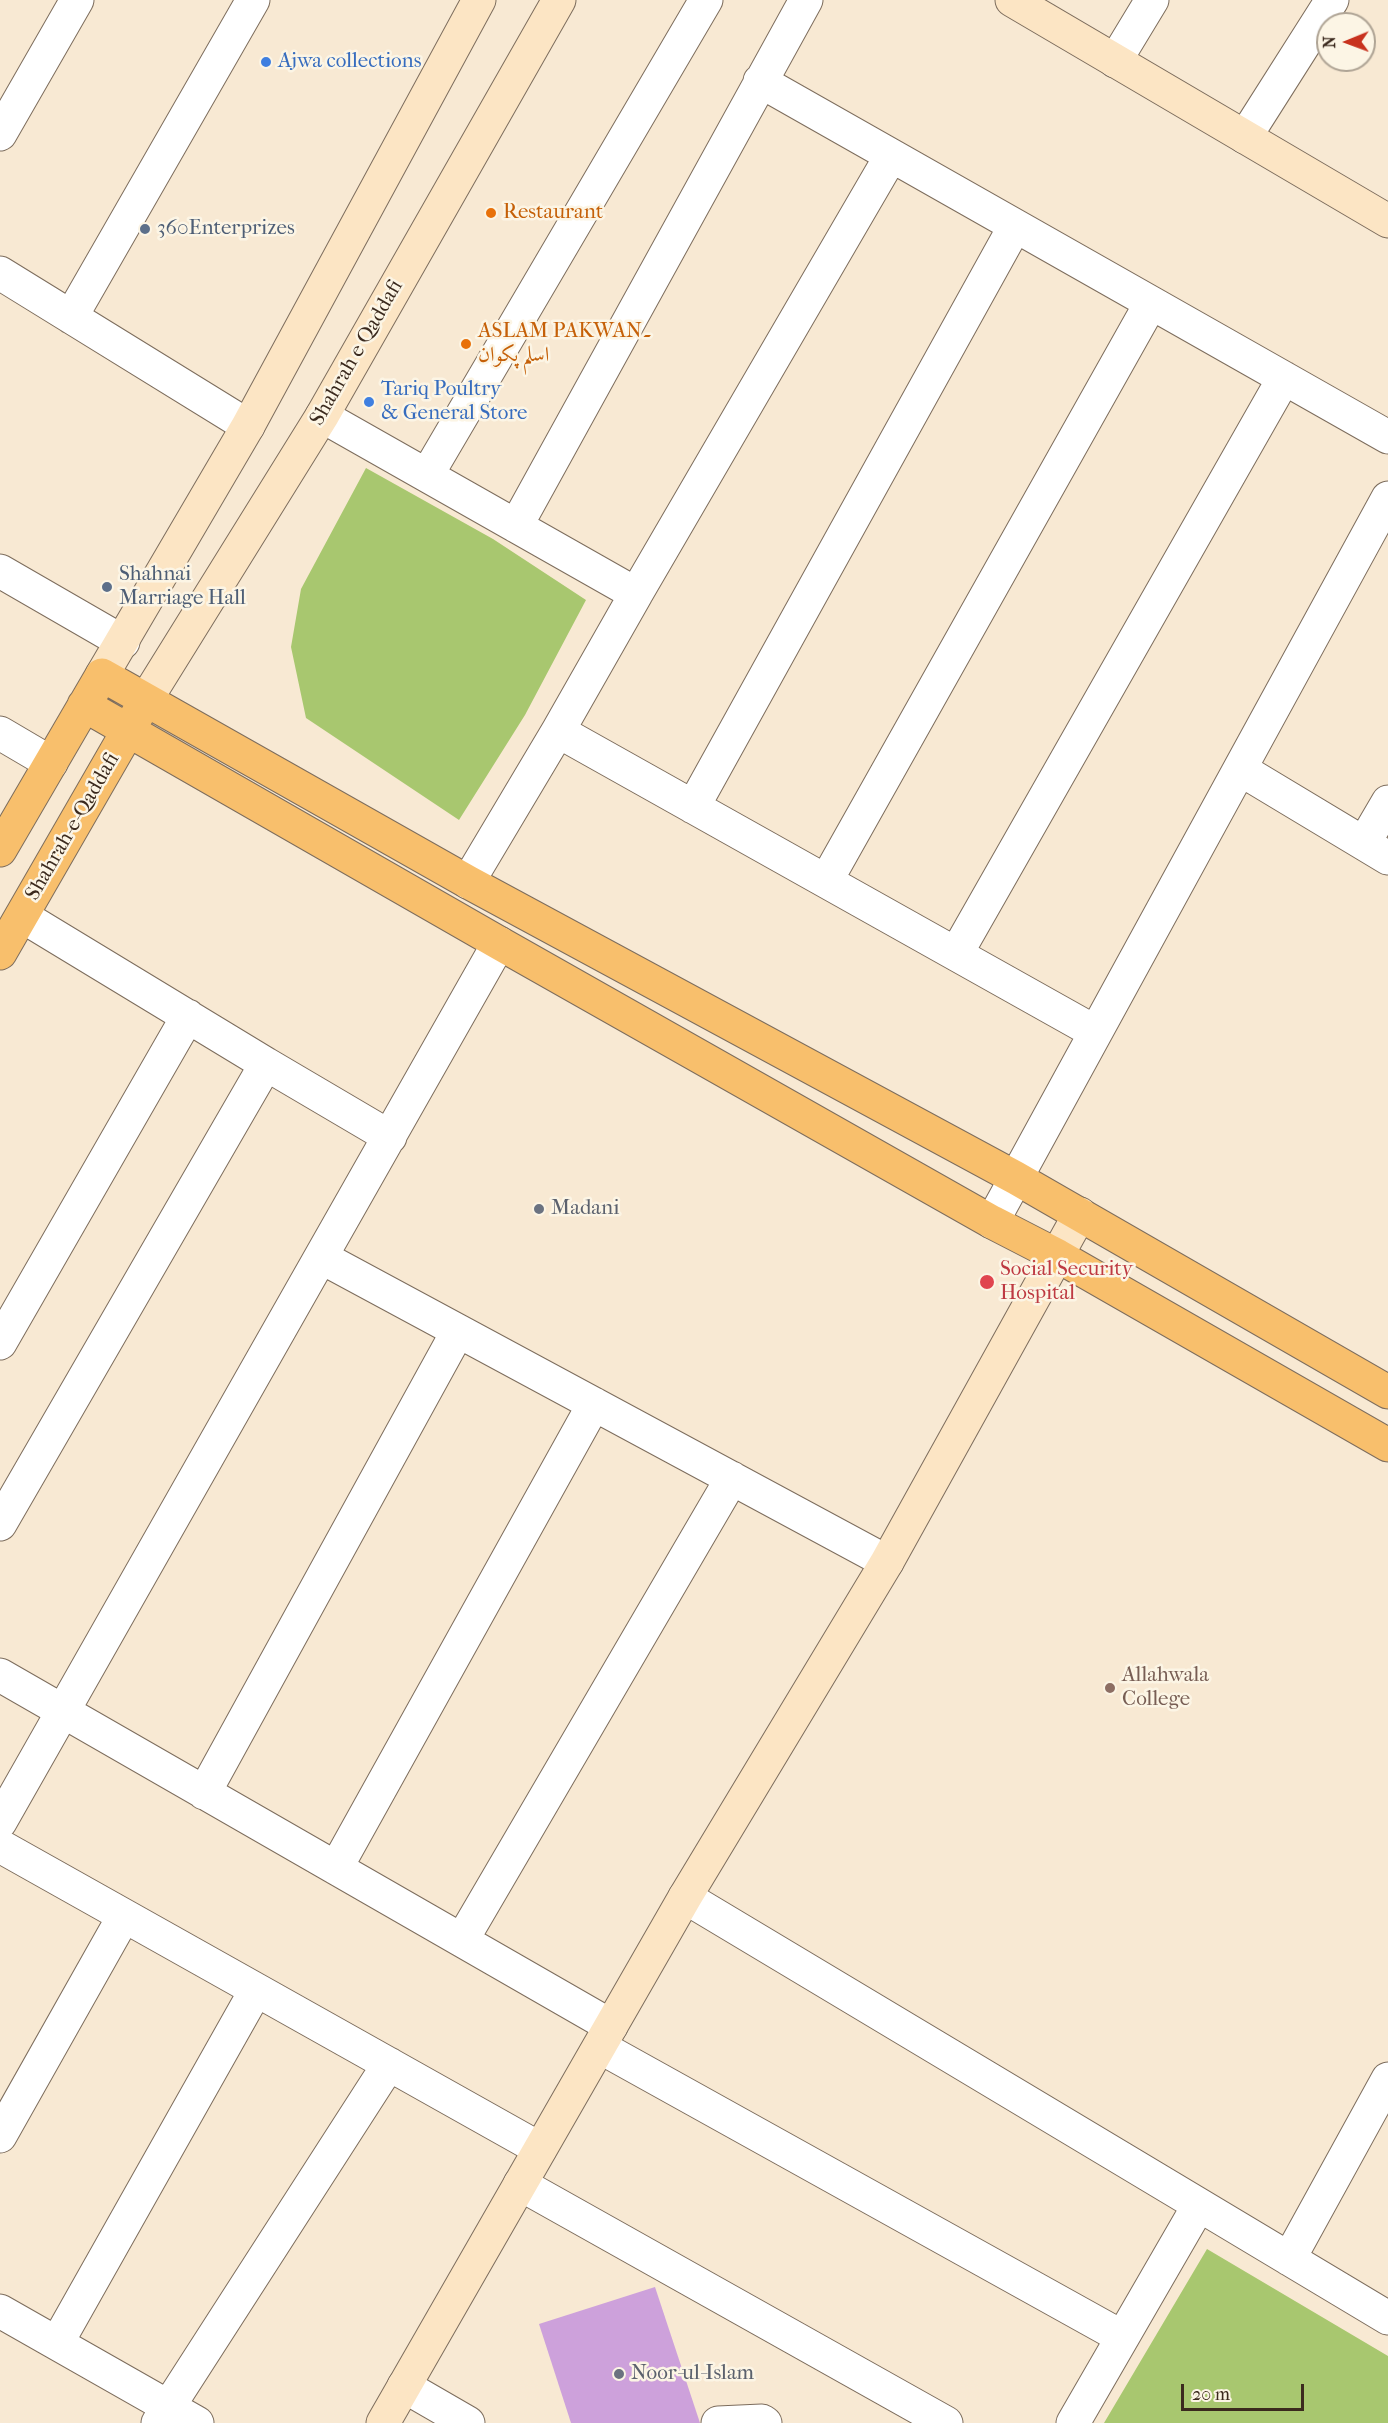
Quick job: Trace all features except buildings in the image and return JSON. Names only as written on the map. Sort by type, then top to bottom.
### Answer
[{"type":"main road","points":[[0,850],[102,675],[468,882],[1016,1178],[1388,1392]]},
{"type":"main road","name":"Shahrah-e-Qaddafi","points":[[0,953],[145,700]]},
{"type":"main road","points":[[84,705],[499,943],[992,1222],[1058,1256],[1388,1445]]},
{"type":"street","points":[[0,134],[77,0]]},
{"type":"street","points":[[71,317],[253,0]]},
{"type":"street","points":[[102,675],[248,426],[479,0]]},
{"type":"street","name":"Shahrah e Qaddafi","points":[[145,700],[322,416],[559,0]]},
{"type":"street","points":[[427,475],[705,0]]},
{"type":"street","points":[[516,526],[806,0]]},
{"type":"street","points":[[1012,0],[1245,137],[1384,212]]},
{"type":"street","points":[[1115,61],[1152,0]]},
{"type":"street","points":[[1245,137],[1332,0]]},
{"type":"street","points":[[760,81],[1388,437]]},
{"type":"street","points":[[468,882],[891,156]]},
{"type":"street","points":[[693,807],[1016,226]]},
{"type":"street","points":[[0,273],[248,426]]},
{"type":"street","points":[[826,881],[1151,303]]},
{"type":"street","points":[[956,954],[1284,378]]},
{"type":"street","points":[[322,416],[636,594]]},
{"type":"street","points":[[992,1222],[1388,498]]},
{"type":"street","points":[[0,571],[123,642]]},
{"type":"street","points":[[558,731],[1095,1032]]},
{"type":"street","points":[[0,733],[51,763]]},
{"type":"street","points":[[1240,769],[1376,851],[1388,802]]},
{"type":"street","points":[[22,916],[390,1137]]},
{"type":"street","points":[[0,1822],[499,943]]},
{"type":"street","points":[[0,1343],[188,1016]]},
{"type":"street","points":[[0,1524],[266,1064]]},
{"type":"street","points":[[383,2423],[685,1897],[887,1562],[1080,1214]]},
{"type":"street","points":[[321,1257],[887,1562]]},
{"type":"street","points":[[204,1793],[458,1331]]},
{"type":"street","points":[[336,1868],[594,1404]]},
{"type":"street","points":[[462,1940],[732,1478]]},
{"type":"street","points":[[0,1675],[462,1940],[605,2037],[1122,2337]]},
{"type":"street","points":[[0,1846],[540,2149]]},
{"type":"street","points":[[685,1897],[1388,2318]]},
{"type":"street","points":[[0,2136],[124,1916]]},
{"type":"street","points":[[57,2343],[256,1990]]},
{"type":"street","points":[[163,2415],[389,2064]]},
{"type":"street","points":[[1289,2259],[1377,2126],[1388,2079]]},
{"type":"street","points":[[520,2184],[946,2423]]},
{"type":"street","points":[[1073,2423],[1199,2205]]},
{"type":"street","points":[[0,2311],[57,2343],[163,2415],[197,2423]]},
{"type":"street","points":[[404,2386],[468,2423]]},
{"type":"street","points":[[718,2423],[762,2421],[765,2423]]},
{"type":"green space","points":[[366,468],[493,539],[586,600],[525,715],[459,820],[306,718],[291,647],[301,589]]},
{"type":"green space","points":[[1207,2249],[1388,2356],[1388,2423],[1104,2423]]},
{"type":"place","name":"Ajwa collections","points":[[266,62]]},
{"type":"place","name":"Restaurant","points":[[491,213]]},
{"type":"place","name":"360Enterprizes","points":[[145,229]]},
{"type":"place","name":"ASLAM PAKWAN۔ اسلم پکوان","points":[[466,344]]},
{"type":"place","name":"Tariq Poultry & General Store","points":[[369,402]]},
{"type":"place","name":"Shahnai Marriage Hall","points":[[107,587]]},
{"type":"place","name":"Madani","points":[[539,1209]]},
{"type":"place","name":"Social Security Hospital","points":[[987,1282]]},
{"type":"place","name":"Allahwala College","points":[[1110,1688]]},
{"type":"place","name":"Noor-ul-Islam","points":[[619,2374]]}]
